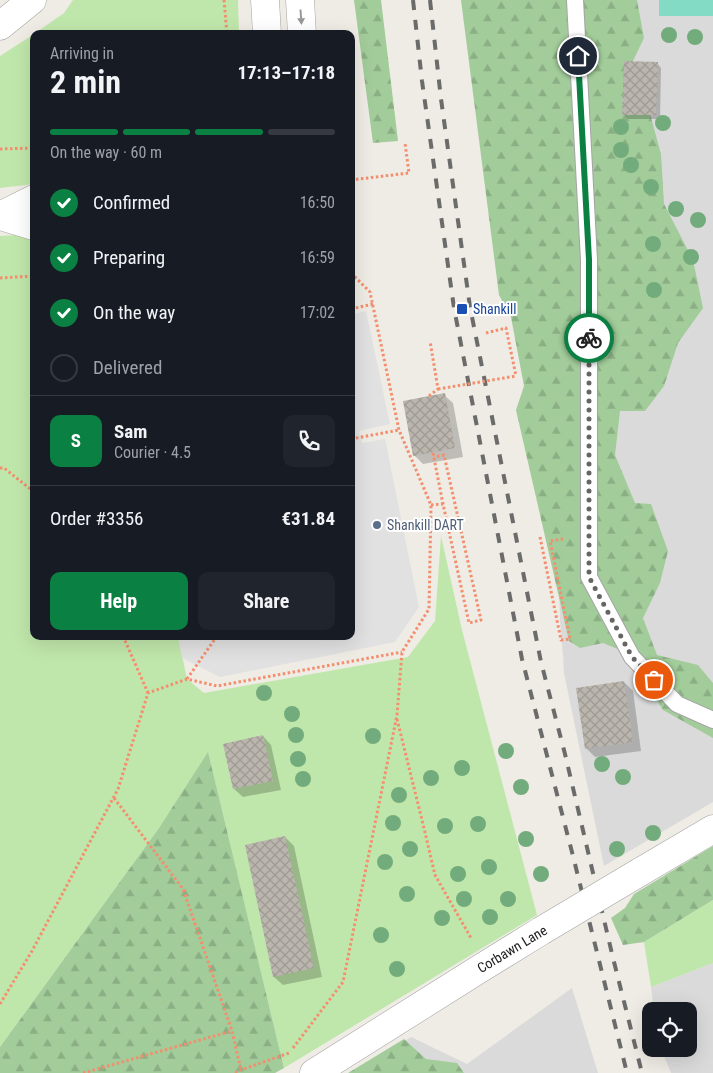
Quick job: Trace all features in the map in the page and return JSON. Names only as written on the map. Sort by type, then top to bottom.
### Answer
[{"type":"street","points":[[0,26],[32,0]]},
{"type":"street","points":[[265,0],[267,30]]},
{"type":"street","points":[[300,0],[302,30]]},
{"type":"street","points":[[0,216],[30,201]]},
{"type":"street","points":[[0,216],[30,225]]},
{"type":"street","name":"Corbawn Lane","points":[[314,1073],[480,968],[713,829]]},
{"type":"lane","points":[[575,0],[589,260],[589,577],[632,657],[676,704],[713,720]]},
{"type":"path","points":[[224,0],[227,30]]},
{"type":"path","points":[[355,179],[409,172],[405,143]]},
{"type":"path","points":[[0,149],[30,148]]},
{"type":"path","points":[[0,278],[30,276]]},
{"type":"path","points":[[235,1073],[289,1053],[343,982],[396,716],[402,652],[429,609],[432,505],[398,430],[370,292],[355,277]]},
{"type":"path","points":[[355,307],[373,304]]},
{"type":"path","points":[[430,396],[438,389],[516,376],[506,328],[486,333]]},
{"type":"path","points":[[430,341],[438,389]]},
{"type":"path","points":[[355,438],[398,430]]},
{"type":"path","points":[[433,455],[444,455],[480,620],[469,623],[443,504],[433,455]]},
{"type":"path","points":[[0,468],[4,468],[30,489]]},
{"type":"path","points":[[432,505],[443,504]]},
{"type":"path","points":[[540,537],[560,640],[570,639],[550,541],[589,536]]},
{"type":"path","points":[[0,1004],[32,951],[118,789],[148,693],[125,640]]},
{"type":"path","points":[[187,679],[214,640]]},
{"type":"path","points":[[148,693],[187,679],[217,686],[402,652]]},
{"type":"path","points":[[396,716],[435,875],[478,951],[480,968]]},
{"type":"path","points":[[113,798],[183,889],[232,1031],[241,1070]]},
{"type":"path","points":[[83,1073],[232,1031]]},
{"type":"shaded area","points":[[535,0],[713,0],[713,802],[604,866],[564,673],[560,621],[555,431]]},
{"type":"shaded area","name":"Shankill DART","points":[[366,311],[390,424],[359,431],[362,443],[385,439],[419,607],[395,642],[220,677],[182,658],[179,640],[355,640],[355,314]]},
{"type":"shaded area","points":[[713,963],[713,1073],[671,1073],[664,1057],[697,1057],[697,1002],[653,1002],[651,987]]},
{"type":"shaded area","points":[[572,988],[598,1073],[353,1073],[411,1037],[467,1064]]},
{"type":"green space","points":[[73,0],[238,0],[239,30],[40,30],[64,13]]},
{"type":"green space","points":[[354,0],[381,0],[398,141],[373,143]]},
{"type":"green space","points":[[461,0],[637,0],[644,38],[632,63],[622,101],[649,110],[661,154],[664,204],[693,260],[703,308],[678,343],[664,386],[645,411],[620,411],[615,455],[635,503],[651,504],[668,551],[660,583],[643,618],[657,655],[698,665],[713,683],[713,738],[663,710],[625,652],[603,643],[580,648],[569,641],[516,410],[524,386],[511,317],[499,295]]},
{"type":"green space","points":[[659,0],[713,0],[713,16],[659,16]]},
{"type":"green space","points":[[30,37],[30,184],[0,188],[0,56]]},
{"type":"green space","points":[[30,234],[30,640],[179,640],[187,679],[204,693],[408,657],[435,621],[441,536],[462,630],[537,915],[284,1068],[208,753],[159,828],[0,1047],[0,236]]},
{"type":"green space","points":[[208,752],[284,1068],[275,1073],[0,1073],[0,1047],[159,828]]},
{"type":"green space","points":[[713,846],[713,900],[644,942],[623,945],[611,918],[625,908],[634,894]]},
{"type":"green space","points":[[713,900],[713,963],[651,987],[644,942]]},
{"type":"green space","points":[[404,1039],[426,1059],[457,1063],[464,1073],[348,1073]]},
{"type":"building","points":[[624,61],[658,62],[656,115],[622,115]]},
{"type":"building","points":[[445,393],[455,448],[413,456],[403,401]]},
{"type":"building","points":[[624,681],[633,742],[585,749],[576,688]]},
{"type":"building","points":[[263,735],[273,781],[233,789],[223,744]]},
{"type":"building","points":[[285,836],[314,968],[273,977],[245,845]]},
{"type":"railway","points":[[413,0],[422,81],[454,308],[522,659],[627,1073]]},
{"type":"railway","points":[[430,0],[441,99],[470,307],[541,662],[642,1073]]},
{"type":"way so far","points":[[589,338],[589,577],[632,657],[654,680]]},
{"type":"place","name":"Shankill","points":[[462,309]]},
{"type":"place","name":"Shankill DART","points":[[377,525]]},
{"type":"route","points":[[578,56],[589,260],[589,338]]}]
